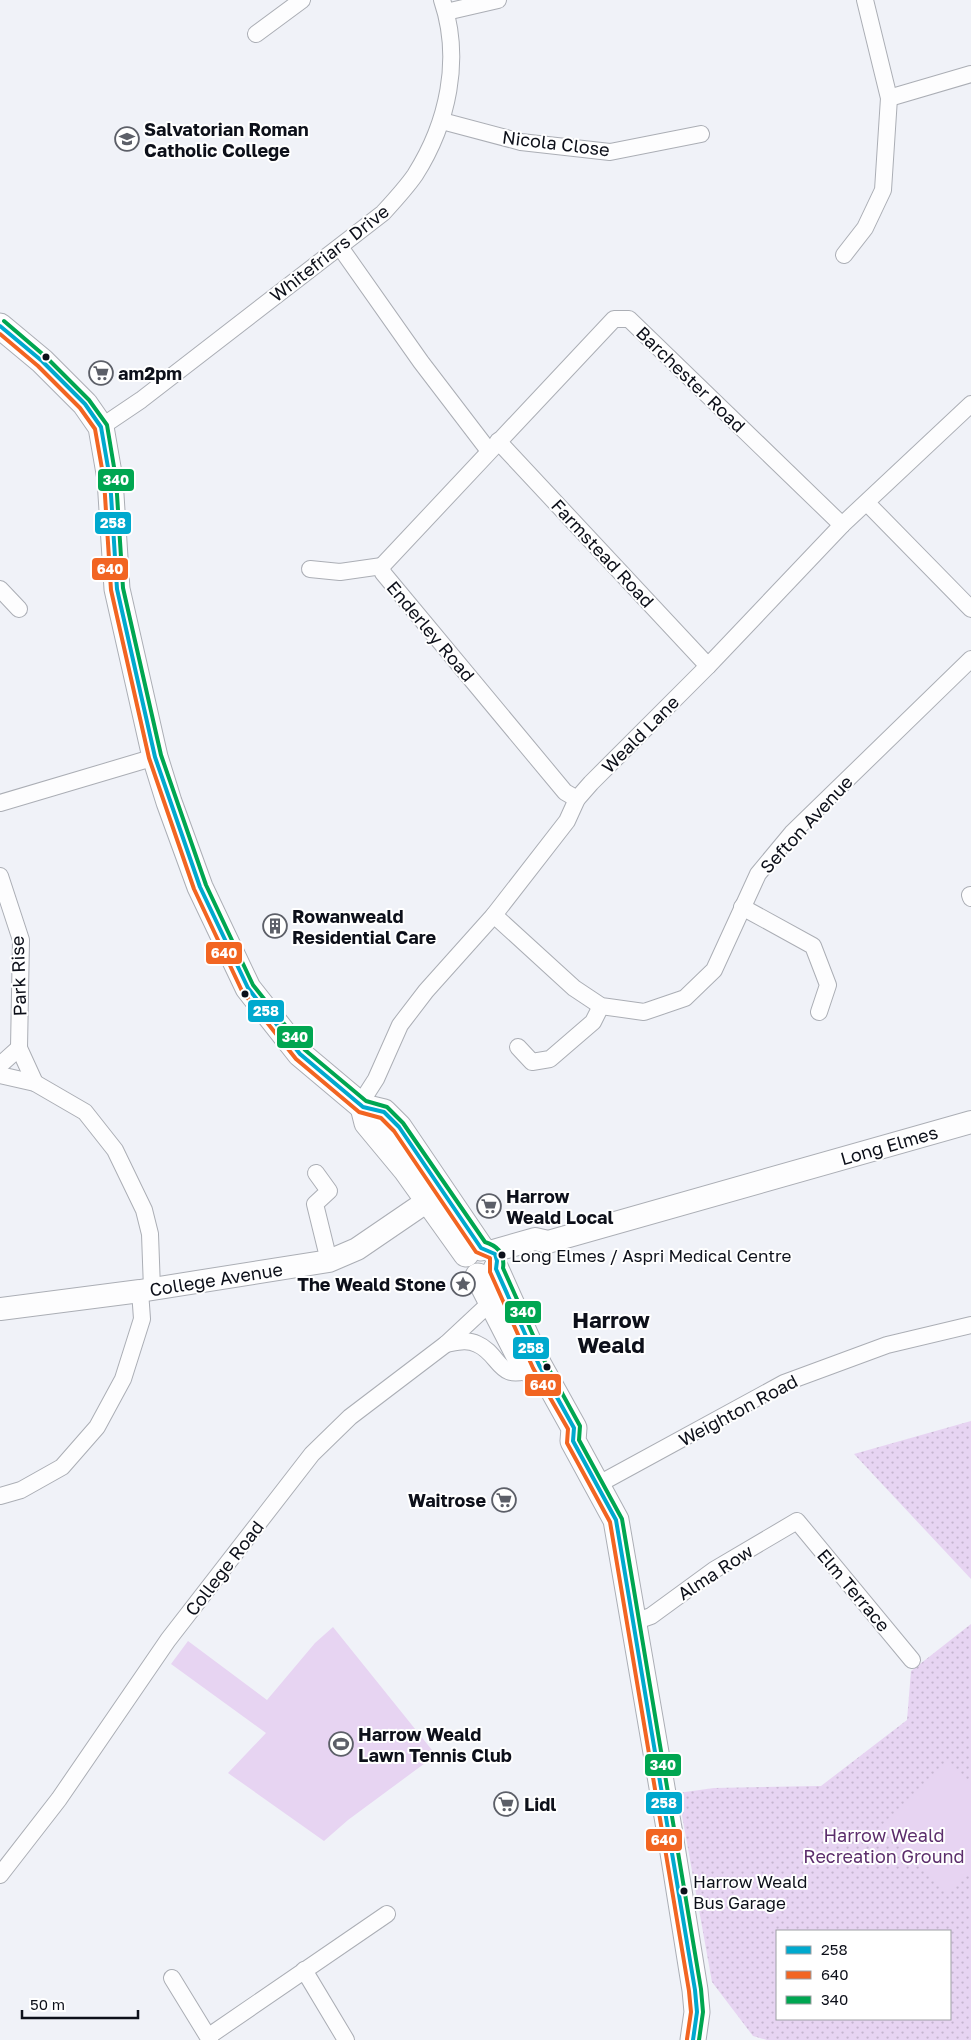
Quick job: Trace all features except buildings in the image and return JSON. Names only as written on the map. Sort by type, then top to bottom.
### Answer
[{"type":"main road","points":[[0,326],[42,361],[85,404],[101,427],[110,479],[117,589],[155,757],[200,887],[248,988],[300,1054],[362,1106],[384,1112],[416,1149],[435,1196],[486,1261],[562,1436],[573,1441],[616,1520],[670,1834],[698,2012],[694,2040]]},
{"type":"main road","points":[[486,1261],[491,1302],[533,1368]]},
{"type":"main road","points":[[698,2012],[706,2027],[706,2040]]},
{"type":"street","points":[[256,34],[302,0]]},
{"type":"street","points":[[444,6],[498,0]]},
{"type":"street","points":[[844,256],[865,228],[883,190],[888,98],[865,0]]},
{"type":"street","name":"Whitefriars Drive","points":[[101,427],[141,400],[383,213],[415,175],[442,122],[453,63],[444,6]]},
{"type":"street","points":[[888,98],[971,74]]},
{"type":"street","name":"Nicola Close","points":[[442,122],[521,142],[610,152],[700,134]]},
{"type":"street","name":"Farmstead Road","points":[[340,247],[421,362],[493,446],[708,666]]},
{"type":"street","name":"Barchester Road","points":[[493,446],[614,318],[629,319],[842,525]]},
{"type":"street","name":"Weald Lane","points":[[362,1106],[400,1025],[426,991],[494,915],[567,821],[577,799],[708,666],[842,525],[971,404]]},
{"type":"street","name":"Enderley Road","points":[[493,446],[382,566],[384,573],[565,792],[577,799]]},
{"type":"street","points":[[867,503],[971,608]]},
{"type":"street","points":[[310,569],[340,572],[382,566]]},
{"type":"street","points":[[0,589],[19,609]]},
{"type":"street","name":"Sefton Avenue","points":[[494,915],[574,988],[601,1006],[644,1012],[685,998],[714,970],[758,874],[792,833],[971,659]]},
{"type":"street","points":[[0,804],[155,757]]},
{"type":"street","name":"Park Rise","points":[[0,876],[21,940],[19,1048],[35,1083]]},
{"type":"street","points":[[742,907],[813,946],[828,985],[819,1012]]},
{"type":"street","points":[[518,1048],[532,1062],[550,1059],[594,1022],[601,1006]]},
{"type":"street","points":[[0,1065],[19,1048]]},
{"type":"street","points":[[0,1075],[35,1083],[85,1112],[115,1150],[144,1210],[150,1234],[142,1319],[124,1379],[96,1427],[62,1466],[20,1490],[0,1496]]},
{"type":"street","name":"Long Elmes","points":[[486,1261],[535,1239],[548,1242],[971,1122]]},
{"type":"street","points":[[316,1173],[329,1191],[315,1204],[329,1261]]},
{"type":"street","name":"College Avenue","points":[[0,1309],[146,1290],[329,1261],[357,1249],[435,1196]]},
{"type":"street","name":"College Road","points":[[0,1875],[59,1799],[168,1640],[312,1454],[350,1417],[446,1344],[491,1302]]},
{"type":"street","name":"Weighton Road","points":[[597,1485],[784,1383],[887,1345],[971,1326]]},
{"type":"street","points":[[446,1344],[468,1340],[480,1344],[504,1370],[515,1372],[533,1368]]},
{"type":"street","name":"Alma Row","points":[[634,1622],[651,1616],[714,1570],[797,1521]]},
{"type":"street","name":"Elm Terrace","points":[[797,1521],[912,1660]]},
{"type":"street","points":[[172,1978],[209,2038],[386,1914]]},
{"type":"street","points":[[304,1970],[346,2040]]},
{"type":"green space","points":[[971,1421],[971,1579],[854,1454]]},
{"type":"green space","name":"Harrow Weald Recreation Ground","points":[[971,1624],[971,2040],[767,2040],[753,2036],[712,1982],[678,1793],[714,1788],[821,1786],[907,1720],[911,1671]]},
{"type":"green space","name":"Harrow Weald Lawn Tennis Club","points":[[333,1627],[436,1755],[348,1820],[324,1841],[228,1773],[266,1733],[171,1664],[188,1641],[267,1700],[315,1643]]},
{"type":"green space","points":[[949,1762],[971,1786],[971,1872],[948,1894],[882,1825]]},
{"type":"transit line","name":"340","points":[[4,321],[46,357],[89,400],[107,425],[116,479],[123,588],[161,755],[206,885],[253,985],[305,1050],[366,1101],[387,1107],[403,1123],[485,1242],[500,1251],[503,1259],[503,1268],[545,1362],[580,1426],[579,1440],[622,1519],[701,1989],[703,2012],[699,2040]]},
{"type":"transit line","name":"258","points":[[0,326],[42,361],[85,404],[101,427],[110,479],[117,589],[155,757],[200,887],[248,988],[300,1054],[363,1107],[384,1112],[399,1127],[481,1248],[495,1254],[497,1261],[496,1269],[539,1365],[574,1428],[573,1441],[616,1520],[695,1990],[697,2012],[693,2040]]},
{"type":"transit line","name":"640","points":[[0,334],[38,366],[80,408],[95,429],[104,480],[111,590],[149,758],[194,889],[242,991],[296,1059],[359,1112],[381,1118],[394,1131],[476,1252],[490,1258],[490,1272],[533,1368],[568,1429],[567,1443],[610,1522],[689,1991],[691,2012],[687,2039]]},
{"type":"place","name":"Salvatorian Roman Catholic College","points":[[127,139]]},
{"type":"place","name":"am2pm","points":[[101,373]]},
{"type":"place","name":"Rowanweald Residential Care","points":[[275,926]]},
{"type":"place","name":"Harrow Weald Local","points":[[489,1206]]},
{"type":"place","name":"Long Elmes / Aspri Medical Centre","points":[[502,1255]]},
{"type":"place","name":"The Weald Stone","points":[[463,1284]]},
{"type":"place","name":"Waitrose","points":[[504,1500]]},
{"type":"place","name":"Harrow Weald Lawn Tennis Club","points":[[341,1744]]},
{"type":"place","name":"Lidl","points":[[506,1804]]},
{"type":"place","name":"Harrow Weald Bus Garage","points":[[684,1891]]},
{"type":"district","name":"Harrow Weald","points":[[611,1332]]}]
